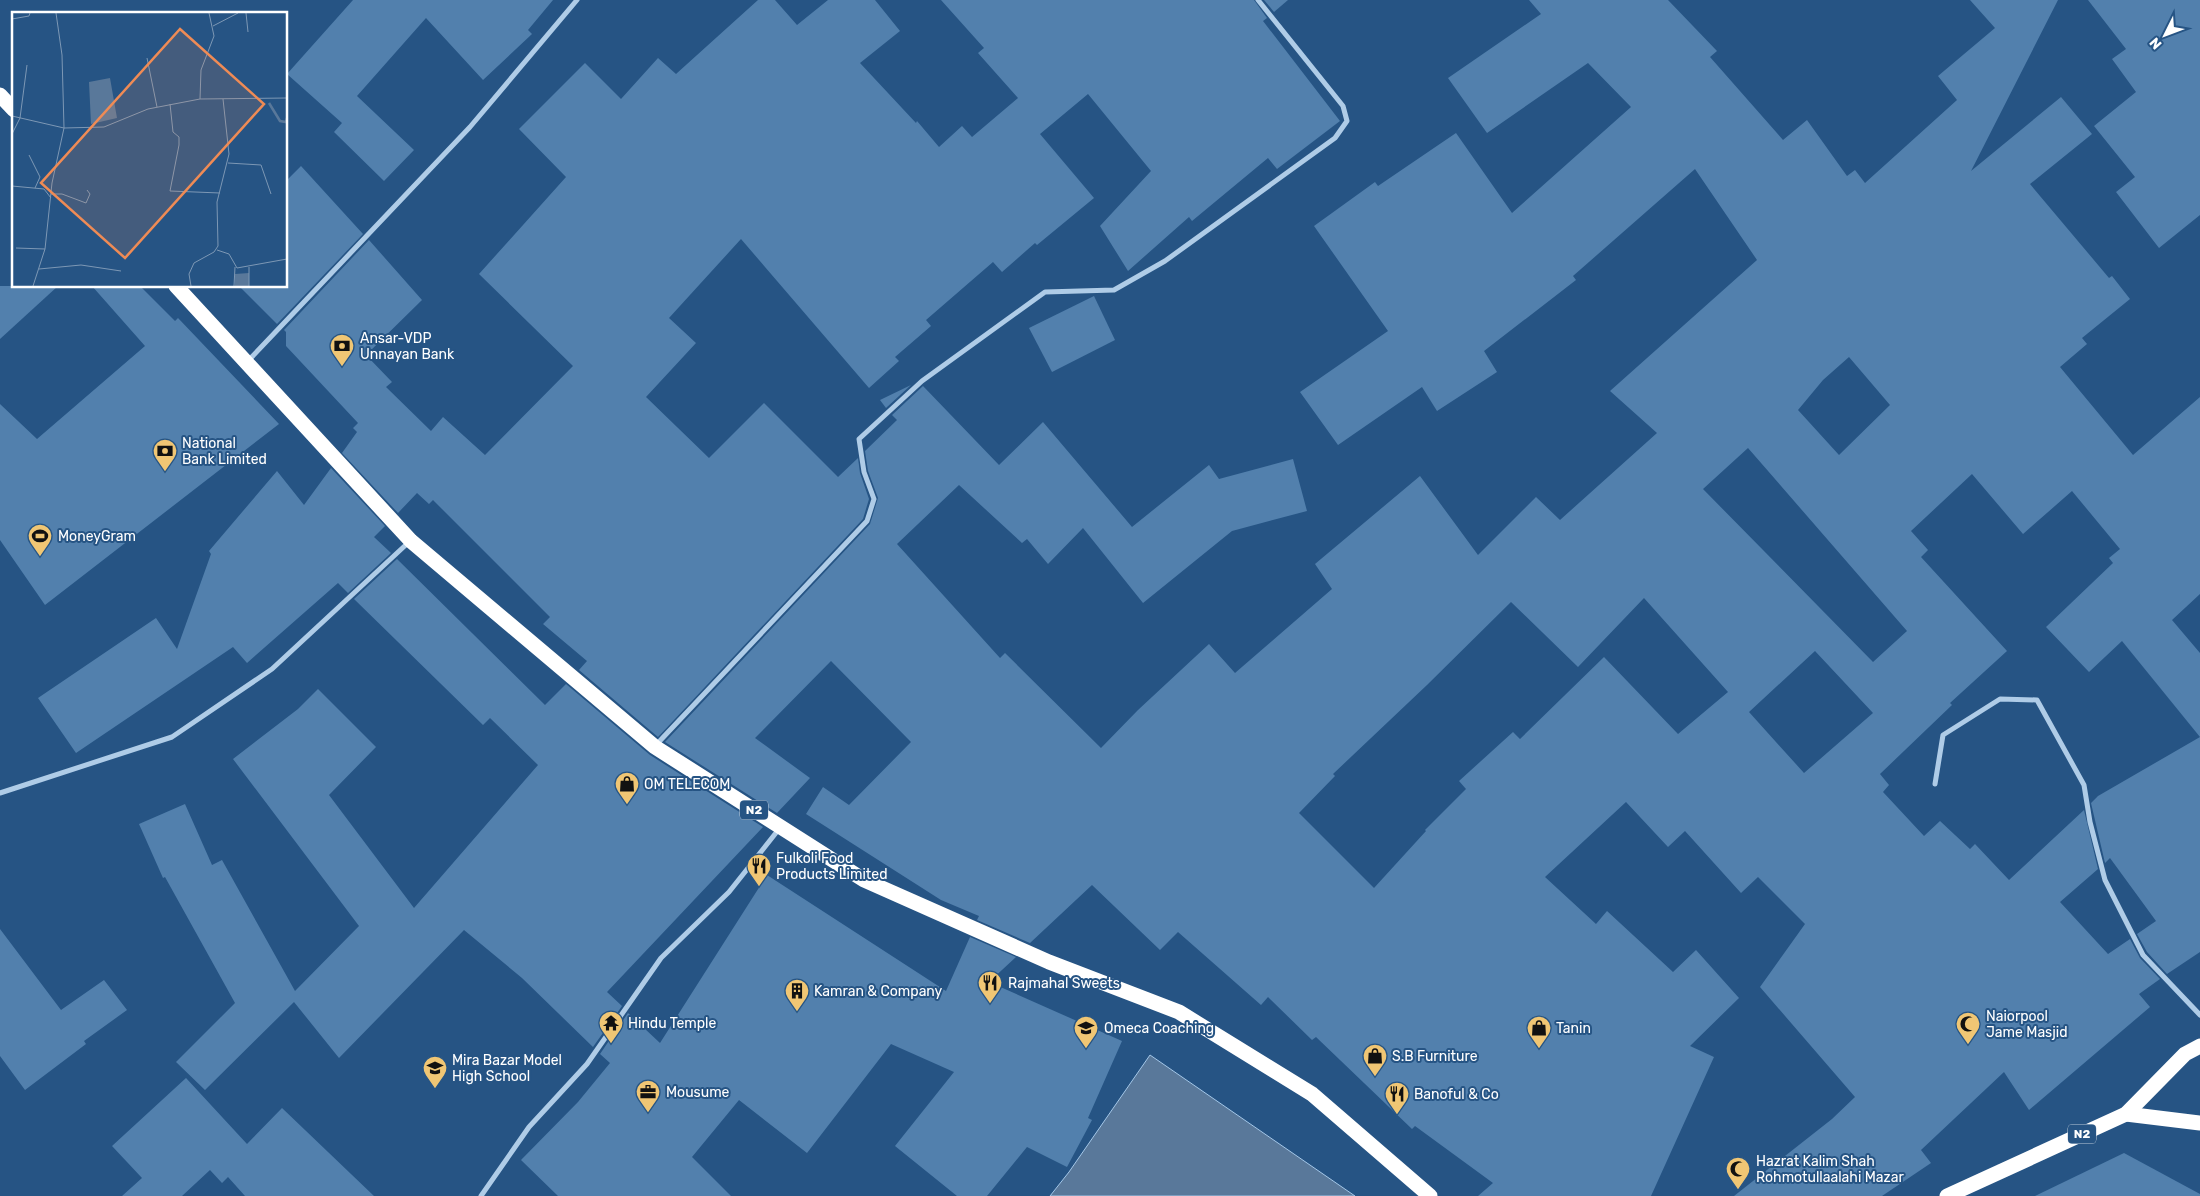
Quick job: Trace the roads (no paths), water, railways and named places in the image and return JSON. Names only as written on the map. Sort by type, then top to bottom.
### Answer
[{"type":"highway","points":[[0,95],[12,108]]},
{"type":"highway","name":"N2","points":[[178,288],[411,541],[655,747],[864,880],[1049,962],[1179,1012],[1312,1094],[1430,1196]]},
{"type":"highway","name":"N2","points":[[1947,1196],[2126,1114],[2186,1054],[2200,1046]]},
{"type":"highway","points":[[2126,1114],[2200,1123]]},
{"type":"street","points":[[247,362],[470,127],[576,0]]},
{"type":"street","points":[[655,747],[867,521],[874,499],[864,472],[858,439],[922,381],[1045,292],[1114,290],[1165,261],[1335,138],[1347,121],[1343,106],[1258,0]]},
{"type":"street","points":[[0,794],[172,736],[272,669],[411,541]]},
{"type":"street","points":[[1935,784],[1943,735],[2000,699],[2037,700],[2084,785],[2090,822],[2105,880],[2143,955],[2200,1015]]},
{"type":"street","points":[[481,1196],[529,1127],[587,1064],[661,958],[729,892],[781,827]]},
{"type":"water","points":[[1150,1055],[1355,1196],[1050,1196],[1069,1172]]},
{"type":"place","name":"Ansar-VDP Unnayan Bank","points":[[342,367]]},
{"type":"place","name":"National Bank Limited","points":[[165,472]]},
{"type":"place","name":"MoneyGram","points":[[40,557]]},
{"type":"place","name":"OM TELECOM","points":[[627,805]]},
{"type":"place","name":"Fulkoli Food Products Limited","points":[[759,887]]},
{"type":"place","name":"Rajmahal Sweets","points":[[990,1004]]},
{"type":"place","name":"Kamran & Company","points":[[797,1012]]},
{"type":"place","name":"Hindu Temple","points":[[611,1044]]},
{"type":"place","name":"Naiorpool Jame Masjid","points":[[1968,1045]]},
{"type":"place","name":"Omeca Coaching","points":[[1086,1049]]},
{"type":"place","name":"Tanin","points":[[1539,1049]]},
{"type":"place","name":"S.B Furniture","points":[[1375,1077]]},
{"type":"place","name":"Mira Bazar Model High School","points":[[435,1089]]},
{"type":"place","name":"Mousume","points":[[648,1113]]},
{"type":"place","name":"Banoful & Co","points":[[1397,1115]]},
{"type":"place","name":"Hazrat Kalim Shah Rohmotullaalahi Mazar","points":[[1738,1190]]}]
